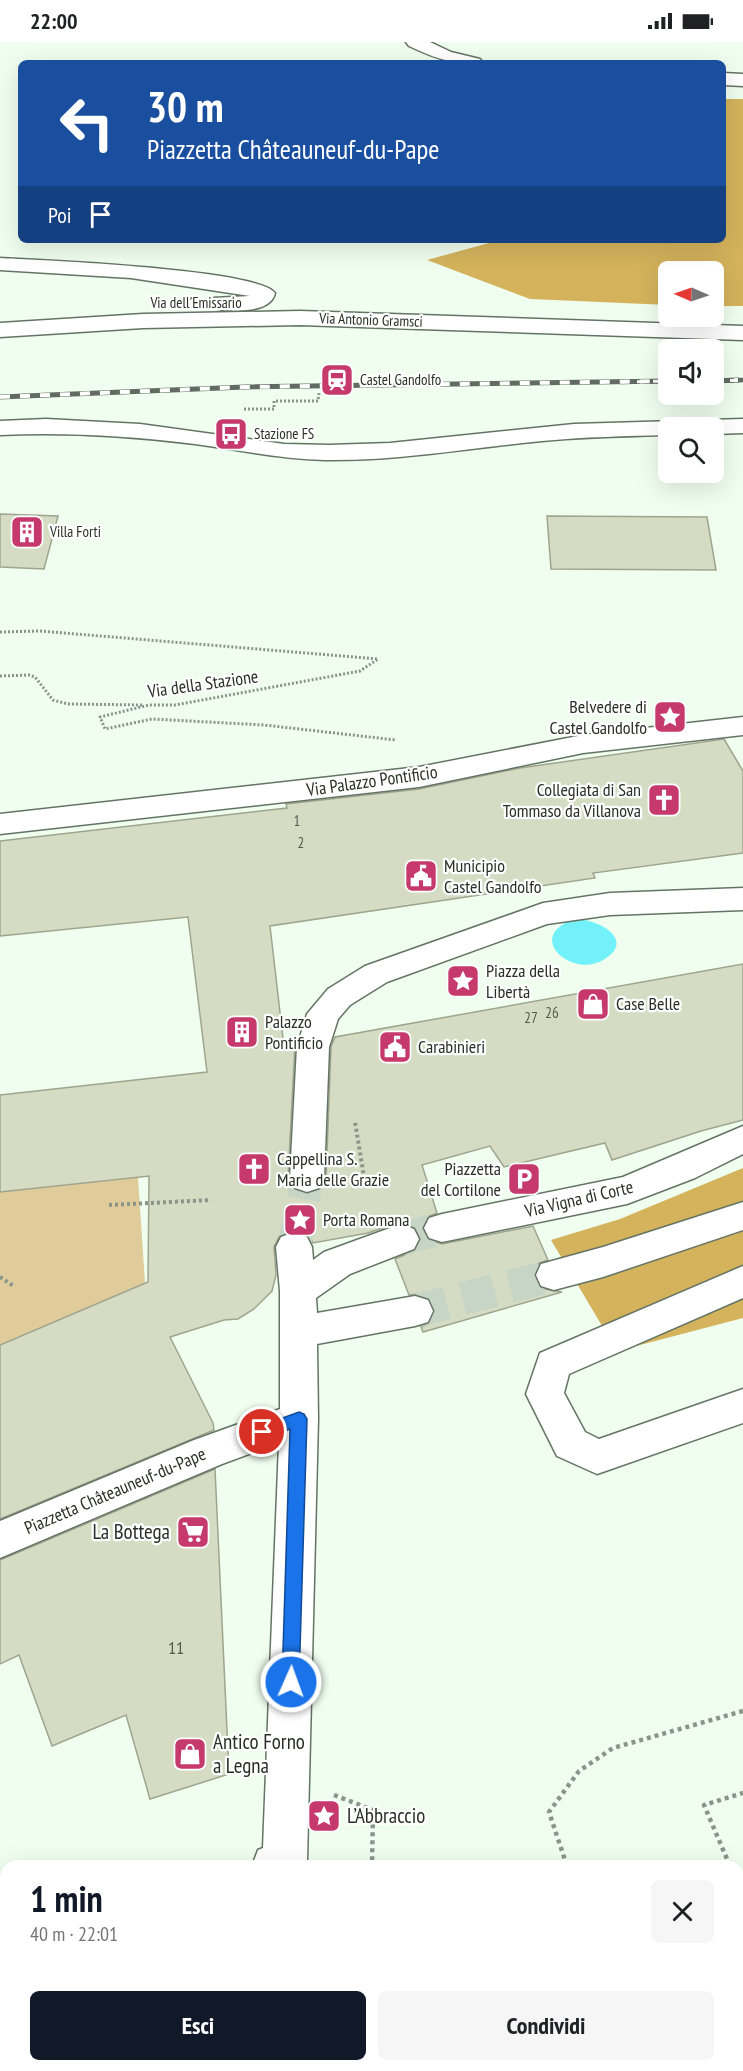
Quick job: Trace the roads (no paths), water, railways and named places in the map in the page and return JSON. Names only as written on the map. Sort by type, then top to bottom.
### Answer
[{"type":"street","points":[[415,42],[445,56],[462,60]]},
{"type":"street","points":[[726,79],[743,80]]},
{"type":"street","name":"Via dell'Emissario","points":[[0,264],[131,272],[241,286],[264,293],[263,298],[243,303],[157,302],[0,311]]},
{"type":"street","name":"Via Antonio Gramsci","points":[[0,330],[154,320],[300,318],[743,333]]},
{"type":"street","points":[[0,428],[57,426],[123,430],[188,436],[252,447],[333,452],[396,449],[546,434],[658,429]]},
{"type":"street","points":[[724,427],[743,426]]},
{"type":"street","name":"Via Palazzo Pontificio","points":[[0,824],[419,777],[583,744],[743,726]]},
{"type":"street","points":[[307,1178],[313,1047],[323,1014],[339,997],[376,974],[543,914],[610,904],[743,898]]},
{"type":"street","name":"Via Vigna di Corte","points":[[442,1228],[627,1190],[683,1168],[743,1139]]},
{"type":"street","points":[[554,1275],[603,1262],[743,1216]]},
{"type":"street","points":[[298,1290],[337,1263],[401,1239]]},
{"type":"street","points":[[285,1860],[299,1419],[298,1290],[294,1247]]},
{"type":"street","points":[[743,1281],[692,1306],[553,1364],[544,1394],[571,1444],[597,1457],[743,1406]]},
{"type":"street","points":[[298,1332],[415,1311]]},
{"type":"street","name":"Piazzetta Châteauneuf-du-Pape","points":[[0,1540],[208,1452],[299,1419]]},
{"type":"water","points":[[575,919],[595,923],[611,932],[616,939],[613,953],[591,964],[578,964],[558,953],[553,944],[553,935],[560,926]]},
{"type":"tunnel","points":[[294,1247],[307,1178]]},
{"type":"tunnel","points":[[401,1239],[442,1228]]},
{"type":"tunnel","points":[[415,1311],[554,1275]]},
{"type":"railway","points":[[738,380],[714,381],[743,380]]},
{"type":"railway","points":[[0,397],[245,387],[669,381],[621,382]]},
{"type":"place","name":"Castel Gandolfo","points":[[337,380]]},
{"type":"place","name":"Stazione FS","points":[[231,434]]},
{"type":"place","name":"Villa Forti","points":[[27,532]]},
{"type":"place","name":"Belvedere di Castel Gandolfo","points":[[670,717]]},
{"type":"place","name":"Collegiata di San Tommaso da Villanova","points":[[664,800]]},
{"type":"place","name":"Municipio Castel Gandolfo","points":[[421,876]]},
{"type":"place","name":"Piazza della Libertà","points":[[463,981]]},
{"type":"place","name":"Case Belle","points":[[593,1004]]},
{"type":"place","name":"Palazzo Pontificio","points":[[242,1032]]},
{"type":"place","name":"Carabinieri","points":[[395,1047]]},
{"type":"place","name":"Cappellina S. Maria delle Grazie","points":[[254,1169]]},
{"type":"place","name":"Piazzetta del Cortilone","points":[[524,1179]]},
{"type":"place","name":"Porta Romana","points":[[300,1220]]},
{"type":"place","name":"La Bottega","points":[[193,1532]]},
{"type":"place","name":"Antico Forno a Legna","points":[[190,1754]]},
{"type":"place","name":"L’Abbraccio","points":[[324,1816]]}]
